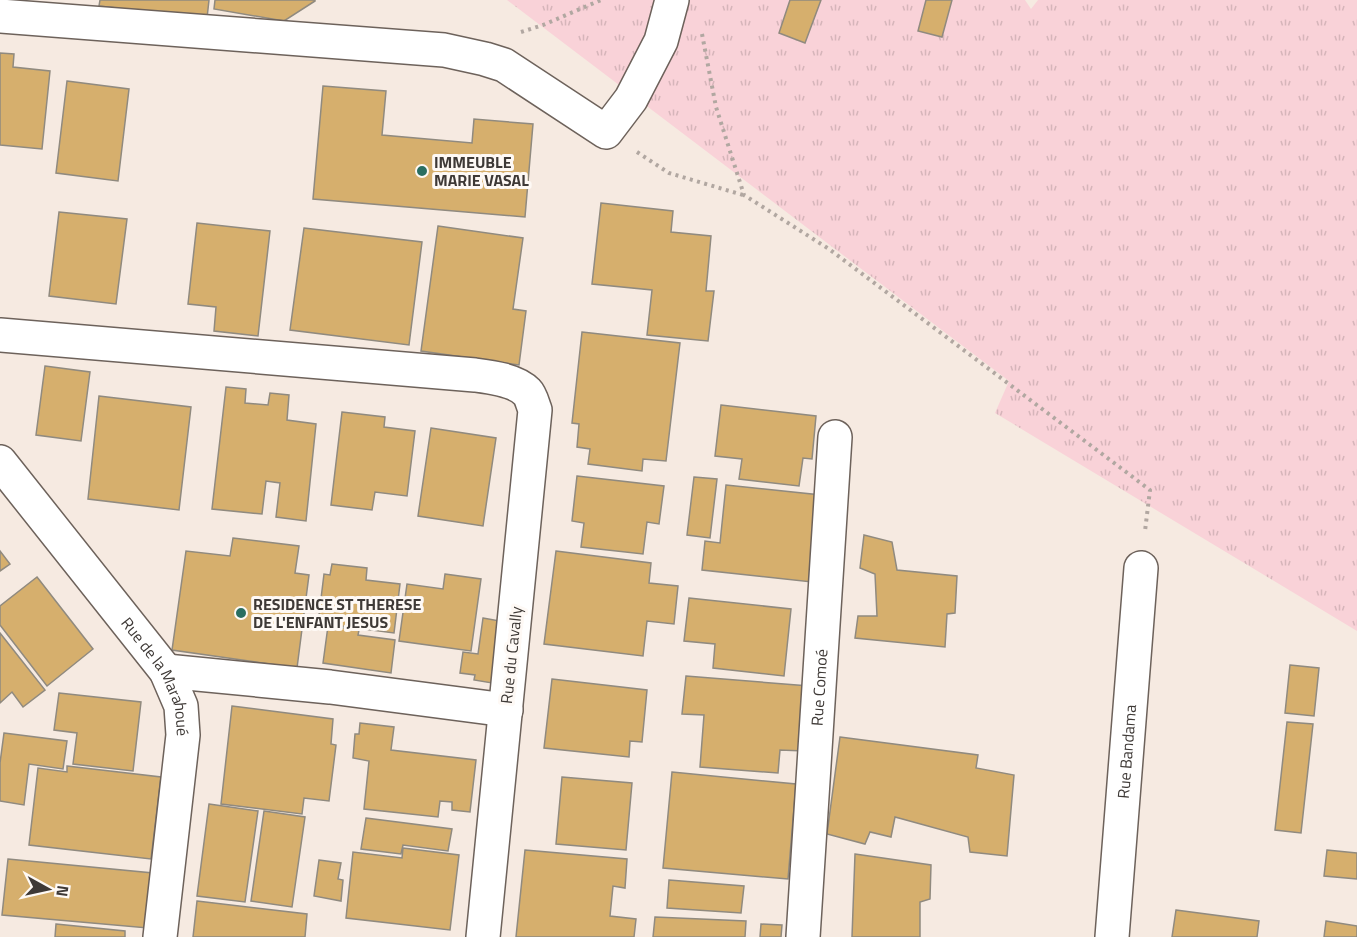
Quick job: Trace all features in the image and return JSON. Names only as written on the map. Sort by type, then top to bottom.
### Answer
[{"type":"street","points":[[0,16],[460,53],[504,65],[606,132],[631,99],[661,40],[672,0]]},
{"type":"street","name":"Rue du Cavally","points":[[0,335],[475,375],[512,383],[527,392],[535,410],[483,937]]},
{"type":"street","name":"Rue Comoé","points":[[803,937],[835,437]]},
{"type":"street","name":"Rue de la Marahoué","points":[[0,462],[166,671],[181,706],[183,735],[160,937]]},
{"type":"street","name":"Rue Bandama","points":[[1112,937],[1141,568]]},
{"type":"street","points":[[166,671],[330,687],[506,710]]},
{"type":"path","points":[[460,53],[543,25],[601,0]]},
{"type":"path","points":[[702,32],[716,107],[744,195]]},
{"type":"path","points":[[606,132],[669,173],[744,195],[829,249],[1150,490],[1141,568]]},
{"type":"green space","points":[[507,0],[1025,0],[1031,9],[1038,0],[1357,0],[1357,631],[995,413],[1009,381]]},
{"type":"building","points":[[100,0],[209,0],[207,18],[99,6]]},
{"type":"building","points":[[215,0],[315,1],[284,21],[214,9]]},
{"type":"building","points":[[790,0],[821,0],[805,43],[779,33]]},
{"type":"building","points":[[926,0],[952,0],[942,37],[918,31]]},
{"type":"building","points":[[0,53],[14,54],[13,67],[50,71],[42,149],[0,145]]},
{"type":"building","points":[[67,81],[129,89],[118,181],[56,173]]},
{"type":"building","name":"IMMEUBLE MARIE VASAL","points":[[323,86],[386,91],[382,135],[472,143],[474,119],[533,124],[525,217],[313,199]]},
{"type":"building","points":[[601,203],[673,211],[671,232],[711,236],[706,291],[714,291],[708,341],[647,335],[652,290],[592,284]]},
{"type":"building","points":[[59,212],[127,219],[116,304],[49,296]]},
{"type":"building","points":[[197,223],[270,231],[258,336],[214,331],[216,307],[188,304]]},
{"type":"building","points":[[438,226],[523,238],[513,309],[526,311],[519,365],[421,351]]},
{"type":"building","points":[[304,228],[422,242],[409,345],[290,330]]},
{"type":"building","points":[[582,332],[680,343],[666,461],[643,459],[642,471],[588,464],[590,449],[577,447],[579,424],[572,423]]},
{"type":"building","points":[[45,366],[90,372],[81,441],[36,435]]},
{"type":"building","points":[[226,387],[246,389],[245,403],[268,405],[270,393],[289,395],[287,420],[316,424],[306,521],[276,517],[280,483],[266,481],[262,514],[212,509]]},
{"type":"building","points":[[99,396],[191,407],[179,510],[88,499]]},
{"type":"building","points":[[721,405],[816,416],[812,459],[803,458],[799,486],[739,479],[742,459],[715,456]]},
{"type":"building","points":[[342,412],[385,417],[384,427],[415,431],[407,496],[375,492],[372,510],[331,505]]},
{"type":"building","points":[[431,428],[496,438],[483,526],[418,516]]},
{"type":"building","points":[[577,476],[664,486],[659,524],[647,522],[643,554],[581,547],[584,523],[572,521]]},
{"type":"building","points":[[694,477],[717,479],[710,538],[687,535]]},
{"type":"building","points":[[726,485],[821,495],[812,582],[702,570],[705,541],[720,543]]},
{"type":"building","points":[[864,535],[892,542],[897,570],[957,576],[955,613],[947,614],[945,647],[855,638],[858,616],[877,616],[875,574],[860,568]]},
{"type":"building","name":"RESIDENCE ST THERESE DE L'ENFANT JESUS","points":[[233,538],[299,546],[295,573],[309,575],[297,668],[172,650],[186,551],[230,556]]},
{"type":"building","points":[[0,551],[10,564],[0,571]]},
{"type":"building","points":[[556,551],[651,563],[649,583],[678,586],[674,624],[647,621],[643,656],[544,644]]},
{"type":"building","points":[[332,564],[367,568],[366,580],[400,584],[394,633],[318,623],[324,574],[330,575]]},
{"type":"building","points":[[445,574],[481,579],[471,651],[399,641],[407,584],[443,589]]},
{"type":"building","points":[[37,577],[93,649],[47,686],[0,625],[0,606]]},
{"type":"building","points":[[689,598],[791,609],[784,676],[713,668],[715,644],[684,641]]},
{"type":"building","points":[[483,618],[500,621],[492,683],[474,680],[475,675],[460,673],[463,652],[478,654]]},
{"type":"building","points":[[328,626],[359,630],[358,635],[395,640],[391,673],[323,663]]},
{"type":"building","points":[[0,633],[45,690],[23,707],[12,692],[0,703]]},
{"type":"building","points":[[1290,665],[1319,668],[1314,716],[1285,713]]},
{"type":"building","points":[[686,676],[809,686],[804,751],[780,750],[778,773],[700,767],[704,715],[682,714]]},
{"type":"building","points":[[552,679],[647,690],[642,742],[630,741],[629,757],[544,748]]},
{"type":"building","points":[[59,693],[141,702],[133,771],[73,764],[77,733],[54,730]]},
{"type":"building","points":[[232,706],[333,719],[331,744],[336,745],[329,801],[304,798],[302,814],[221,804]]},
{"type":"building","points":[[1287,722],[1313,724],[1301,833],[1275,830]]},
{"type":"building","points":[[360,723],[394,727],[391,750],[476,760],[470,812],[452,810],[452,802],[440,801],[438,817],[364,809],[369,761],[353,758],[355,734],[359,734]]},
{"type":"building","points":[[4,733],[67,741],[63,769],[29,764],[24,805],[0,801],[0,763]]},
{"type":"building","points":[[840,737],[978,755],[976,768],[1014,775],[1007,856],[970,852],[968,837],[895,817],[891,837],[870,832],[865,844],[827,834]]},
{"type":"building","points":[[67,766],[161,777],[151,859],[29,845],[38,768],[67,772]]},
{"type":"building","points":[[672,772],[796,784],[788,879],[663,868]]},
{"type":"building","points":[[562,777],[632,783],[626,850],[556,844]]},
{"type":"building","points":[[209,804],[258,811],[245,902],[197,896]]},
{"type":"building","points":[[264,811],[305,817],[292,907],[251,901]]},
{"type":"building","points":[[366,818],[452,829],[448,851],[403,845],[401,854],[361,849]]},
{"type":"building","points":[[403,848],[459,855],[450,930],[346,918],[353,852],[402,858]]},
{"type":"building","points":[[525,850],[627,859],[625,888],[613,886],[610,916],[636,919],[634,937],[516,937]]},
{"type":"building","points":[[1327,850],[1357,853],[1357,879],[1324,876]]},
{"type":"building","points":[[855,854],[931,865],[930,899],[920,902],[920,937],[852,937]]},
{"type":"building","points":[[8,859],[153,873],[148,928],[2,915]]},
{"type":"building","points":[[319,860],[341,863],[338,879],[343,880],[341,901],[314,896]]},
{"type":"building","points":[[669,880],[744,886],[741,913],[667,908]]},
{"type":"building","points":[[197,901],[307,914],[305,937],[193,937]]},
{"type":"building","points":[[1176,910],[1259,921],[1257,937],[1172,937]]},
{"type":"building","points":[[655,917],[746,921],[745,937],[653,937]]},
{"type":"building","points":[[1326,921],[1357,926],[1357,937],[1324,937]]},
{"type":"building","points":[[56,924],[125,931],[125,937],[55,937]]},
{"type":"building","points":[[761,924],[782,925],[781,937],[760,937]]},
{"type":"place","name":"IMMEUBLE MARIE VASAL","points":[[422,171]]},
{"type":"place","name":"RESIDENCE ST THERESE DE L'ENFANT JESUS","points":[[241,613]]}]
